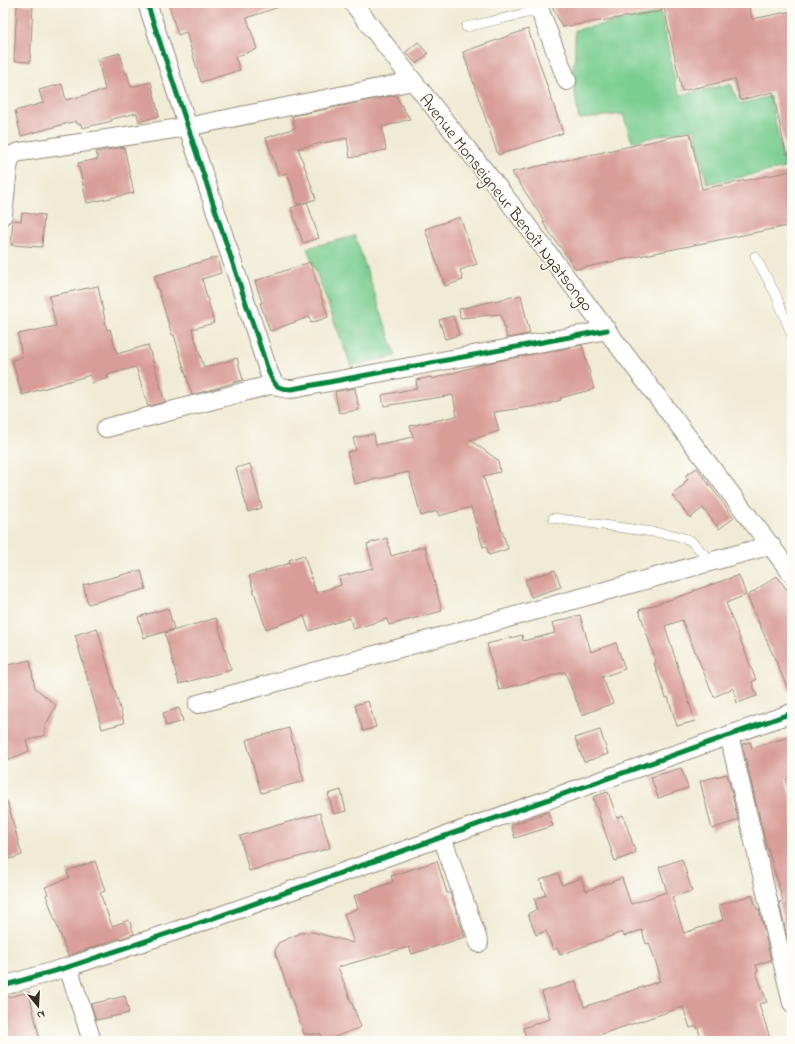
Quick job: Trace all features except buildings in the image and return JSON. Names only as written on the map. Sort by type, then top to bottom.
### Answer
[{"type":"street","points":[[147,3],[187,127],[269,373],[274,384],[282,389],[292,389],[607,330]]},
{"type":"street","name":"Avenue Monseigneur Benoît Ngatsongo","points":[[353,3],[503,194],[792,574]]},
{"type":"street","points":[[539,6],[567,81]]},
{"type":"street","points":[[3,215],[10,158],[14,154],[20,152],[187,127],[413,81]]},
{"type":"street","points":[[106,428],[274,384]]},
{"type":"street","points":[[198,704],[771,545]]},
{"type":"street","points":[[3,986],[68,967],[211,919],[792,713]]},
{"type":"street","points":[[729,735],[792,1003]]},
{"type":"street","points":[[442,837],[479,943]]},
{"type":"street","points":[[68,967],[92,1041]]},
{"type":"lane","points":[[466,27],[539,6]]},
{"type":"lane","points":[[755,256],[776,295],[792,336]]},
{"type":"lane","points":[[553,518],[674,535],[690,540],[712,562]]},
{"type":"green space","points":[[661,13],[676,86],[681,95],[731,84],[737,100],[741,104],[770,96],[785,168],[707,184],[694,128],[632,142],[623,114],[579,119],[572,73],[575,58],[575,30]]},
{"type":"green space","points":[[355,236],[396,356],[351,366],[307,248]]},
{"type":"cycle path","points":[[147,3],[269,373],[277,386],[292,389],[607,330]]},
{"type":"cycle path","points":[[3,986],[68,967],[211,919],[792,713]]}]
